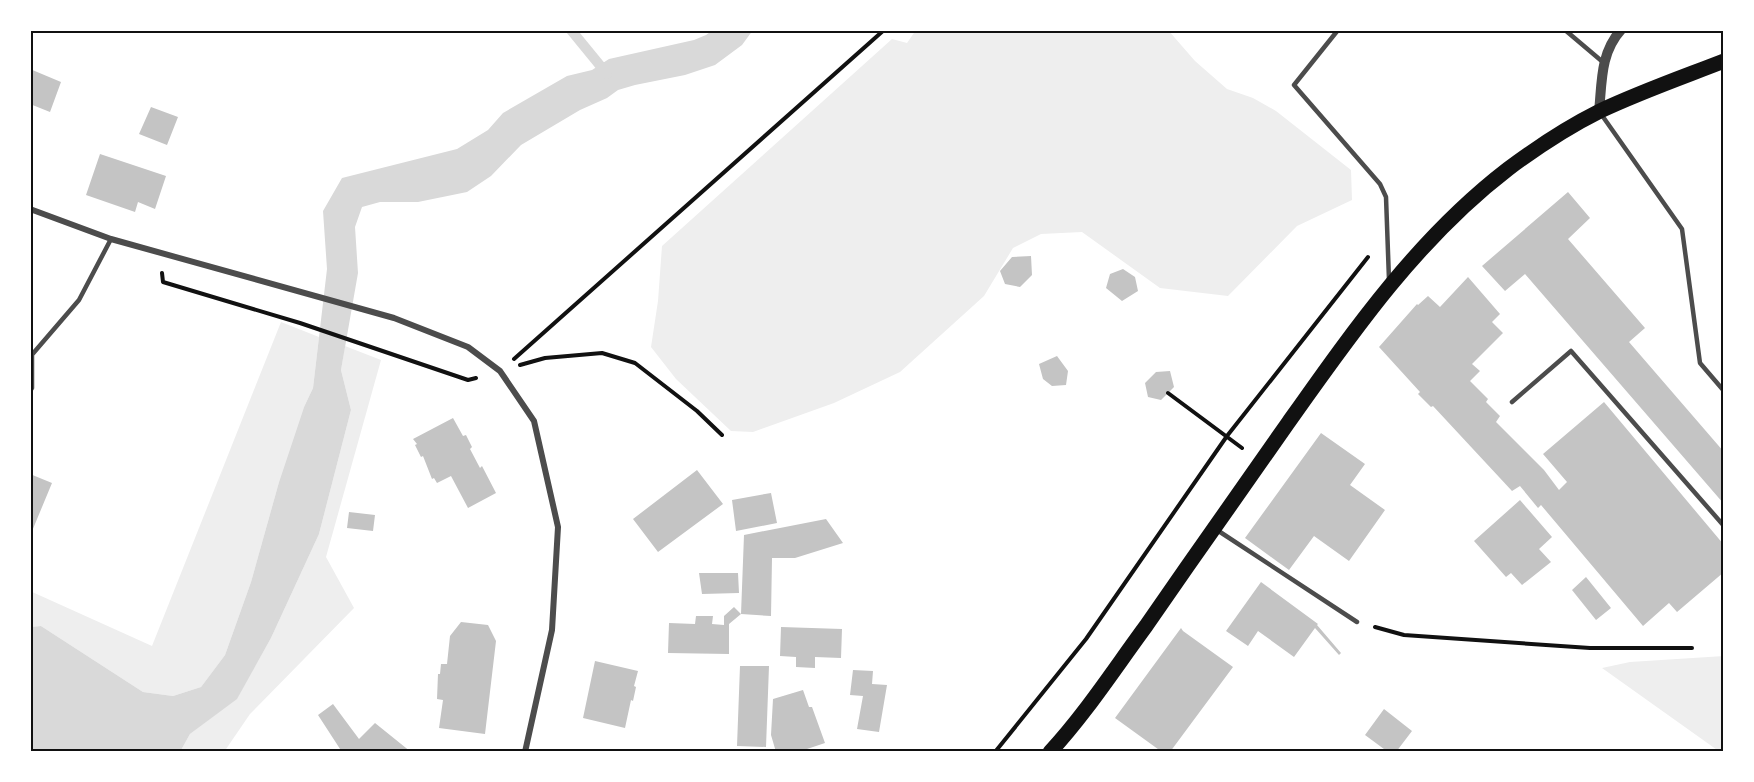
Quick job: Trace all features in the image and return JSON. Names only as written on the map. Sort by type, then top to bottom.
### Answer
[{"type":"main road","points":[[1050,752],[1083,712],[1339,350],[1422,248],[1481,191],[1543,145],[1599,112],[1724,61]]},
{"type":"street","points":[[1599,112],[1604,63],[1608,50],[1621,30]]},
{"type":"street","points":[[30,209],[111,239],[394,318],[468,347],[500,371],[534,421],[558,527],[552,630],[525,752]]},
{"type":"lane","points":[[1338,30],[1294,85],[1380,184],[1386,197],[1388,212],[1386,233],[1389,286]]},
{"type":"lane","points":[[1565,30],[1604,63]]},
{"type":"lane","points":[[1599,112],[1682,229],[1700,363],[1724,391]]},
{"type":"lane","points":[[30,391],[32,388],[31,356],[79,300],[111,239]]},
{"type":"lane","points":[[1512,402],[1571,351],[1724,526]]},
{"type":"lane","points":[[1214,529],[1357,622]]},
{"type":"path","points":[[500,371],[884,30]]},
{"type":"path","points":[[995,752],[1086,639],[1227,436],[1386,233]]},
{"type":"path","points":[[158,252],[163,282],[300,323],[468,380],[545,358],[602,353],[635,363],[696,411],[722,435]]},
{"type":"path","points":[[1168,393],[1261,461]]},
{"type":"path","points":[[1357,622],[1415,636],[1590,648],[1692,648]]},
{"type":"shaded area","points":[[713,30],[753,30],[742,45],[715,65],[685,75],[618,90],[607,98],[580,110],[521,145],[491,176],[467,192],[418,202],[380,202],[362,207],[355,227],[358,273],[341,370],[351,410],[319,534],[271,638],[237,699],[190,734],[180,752],[30,752],[30,627],[41,626],[143,692],[173,696],[201,687],[225,655],[251,582],[279,482],[304,407],[313,388],[327,269],[323,211],[342,178],[457,149],[488,130],[503,113],[567,76],[592,70],[609,59],[694,40]]},
{"type":"shaded area","points":[[916,30],[1168,30],[1195,61],[1227,89],[1253,98],[1276,111],[1351,170],[1352,200],[1297,226],[1228,296],[1160,288],[1082,232],[1041,234],[1013,248],[984,296],[900,372],[834,403],[753,432],[731,431],[676,379],[651,347],[658,301],[662,246],[892,39],[907,43]]},
{"type":"shaded area","points":[[281,322],[319,337],[313,388],[304,407],[279,482],[251,582],[225,655],[201,687],[173,696],[143,692],[41,626],[30,627],[30,591],[152,646]]},
{"type":"shaded area","points":[[345,346],[381,360],[326,557],[354,608],[250,714],[224,752],[180,752],[190,734],[237,698],[271,638],[319,534],[351,410],[341,370]]},
{"type":"shaded area","points":[[1724,656],[1724,752],[1720,752],[1602,668],[1630,662]]},
{"type":"building","points":[[30,69],[61,82],[50,112],[30,104]]},
{"type":"building","points":[[151,107],[178,117],[167,145],[139,134]]},
{"type":"building","points":[[100,154],[166,176],[155,209],[138,202],[135,212],[86,195]]},
{"type":"building","points":[[1568,192],[1590,218],[1568,239],[1645,328],[1629,342],[1724,452],[1724,504],[1525,274],[1505,291],[1482,266]]},
{"type":"building","points":[[1031,256],[1032,275],[1020,287],[1005,284],[1000,271],[1012,257]]},
{"type":"building","points":[[1123,269],[1135,277],[1138,291],[1122,301],[1106,288],[1110,274]]},
{"type":"building","points":[[1468,277],[1500,314],[1492,322],[1503,333],[1472,364],[1480,371],[1470,381],[1488,399],[1486,402],[1500,416],[1496,422],[1544,470],[1559,490],[1567,482],[1543,454],[1604,402],[1724,545],[1724,572],[1677,612],[1669,603],[1643,626],[1541,505],[1538,508],[1520,486],[1512,491],[1433,406],[1431,407],[1418,394],[1420,392],[1379,347],[1417,304],[1428,296],[1440,307]]},
{"type":"building","points":[[1057,356],[1068,371],[1066,385],[1052,386],[1043,379],[1039,364]]},
{"type":"building","points":[[1170,371],[1174,387],[1161,400],[1148,397],[1145,383],[1156,372]]},
{"type":"building","points":[[453,418],[463,436],[466,435],[472,447],[470,449],[496,493],[468,508],[451,476],[437,483],[434,478],[432,479],[413,439]]},
{"type":"building","points":[[1321,433],[1365,464],[1350,485],[1385,510],[1349,561],[1314,536],[1289,570],[1245,538]]},
{"type":"building","points":[[697,470],[723,504],[658,552],[633,519]]},
{"type":"building","points":[[30,474],[52,483],[30,536]]},
{"type":"building","points":[[771,493],[777,523],[736,531],[732,500]]},
{"type":"building","points":[[1520,500],[1552,537],[1539,549],[1551,562],[1522,585],[1511,573],[1506,577],[1474,541]]},
{"type":"building","points":[[349,512],[375,515],[373,531],[347,528]]},
{"type":"building","points":[[826,519],[843,543],[795,558],[772,558],[771,616],[741,614],[744,535]]},
{"type":"building","points":[[699,573],[738,573],[739,593],[702,594]]},
{"type":"building","points":[[1586,577],[1611,608],[1596,620],[1572,590]]},
{"type":"building","points":[[1261,582],[1318,624],[1341,653],[1339,655],[1315,628],[1294,657],[1258,631],[1248,646],[1226,631]]},
{"type":"building","points":[[734,607],[741,614],[729,624],[729,654],[668,653],[669,623],[695,624],[696,616],[713,616],[712,624],[724,625],[724,616]]},
{"type":"building","points":[[461,622],[488,625],[496,641],[485,734],[439,728],[443,700],[437,699],[438,674],[440,674],[441,664],[447,664],[450,636]]},
{"type":"building","points":[[781,627],[842,629],[841,658],[815,657],[815,668],[796,667],[796,657],[780,656]]},
{"type":"building","points":[[1181,628],[1233,667],[1170,752],[1162,752],[1115,718]]},
{"type":"building","points":[[595,661],[638,671],[625,728],[583,718]]},
{"type":"building","points":[[740,666],[769,666],[766,747],[737,746]]},
{"type":"building","points":[[853,670],[873,671],[872,684],[887,685],[879,732],[857,729],[863,696],[850,695]]},
{"type":"building","points":[[803,690],[825,743],[798,752],[776,752],[771,735],[773,699]]},
{"type":"building","points":[[333,704],[359,739],[375,723],[411,752],[342,752],[318,715]]},
{"type":"building","points":[[1384,709],[1412,731],[1396,752],[1388,752],[1365,735]]},
{"type":"waterway","points":[[571,30],[607,74]]}]
